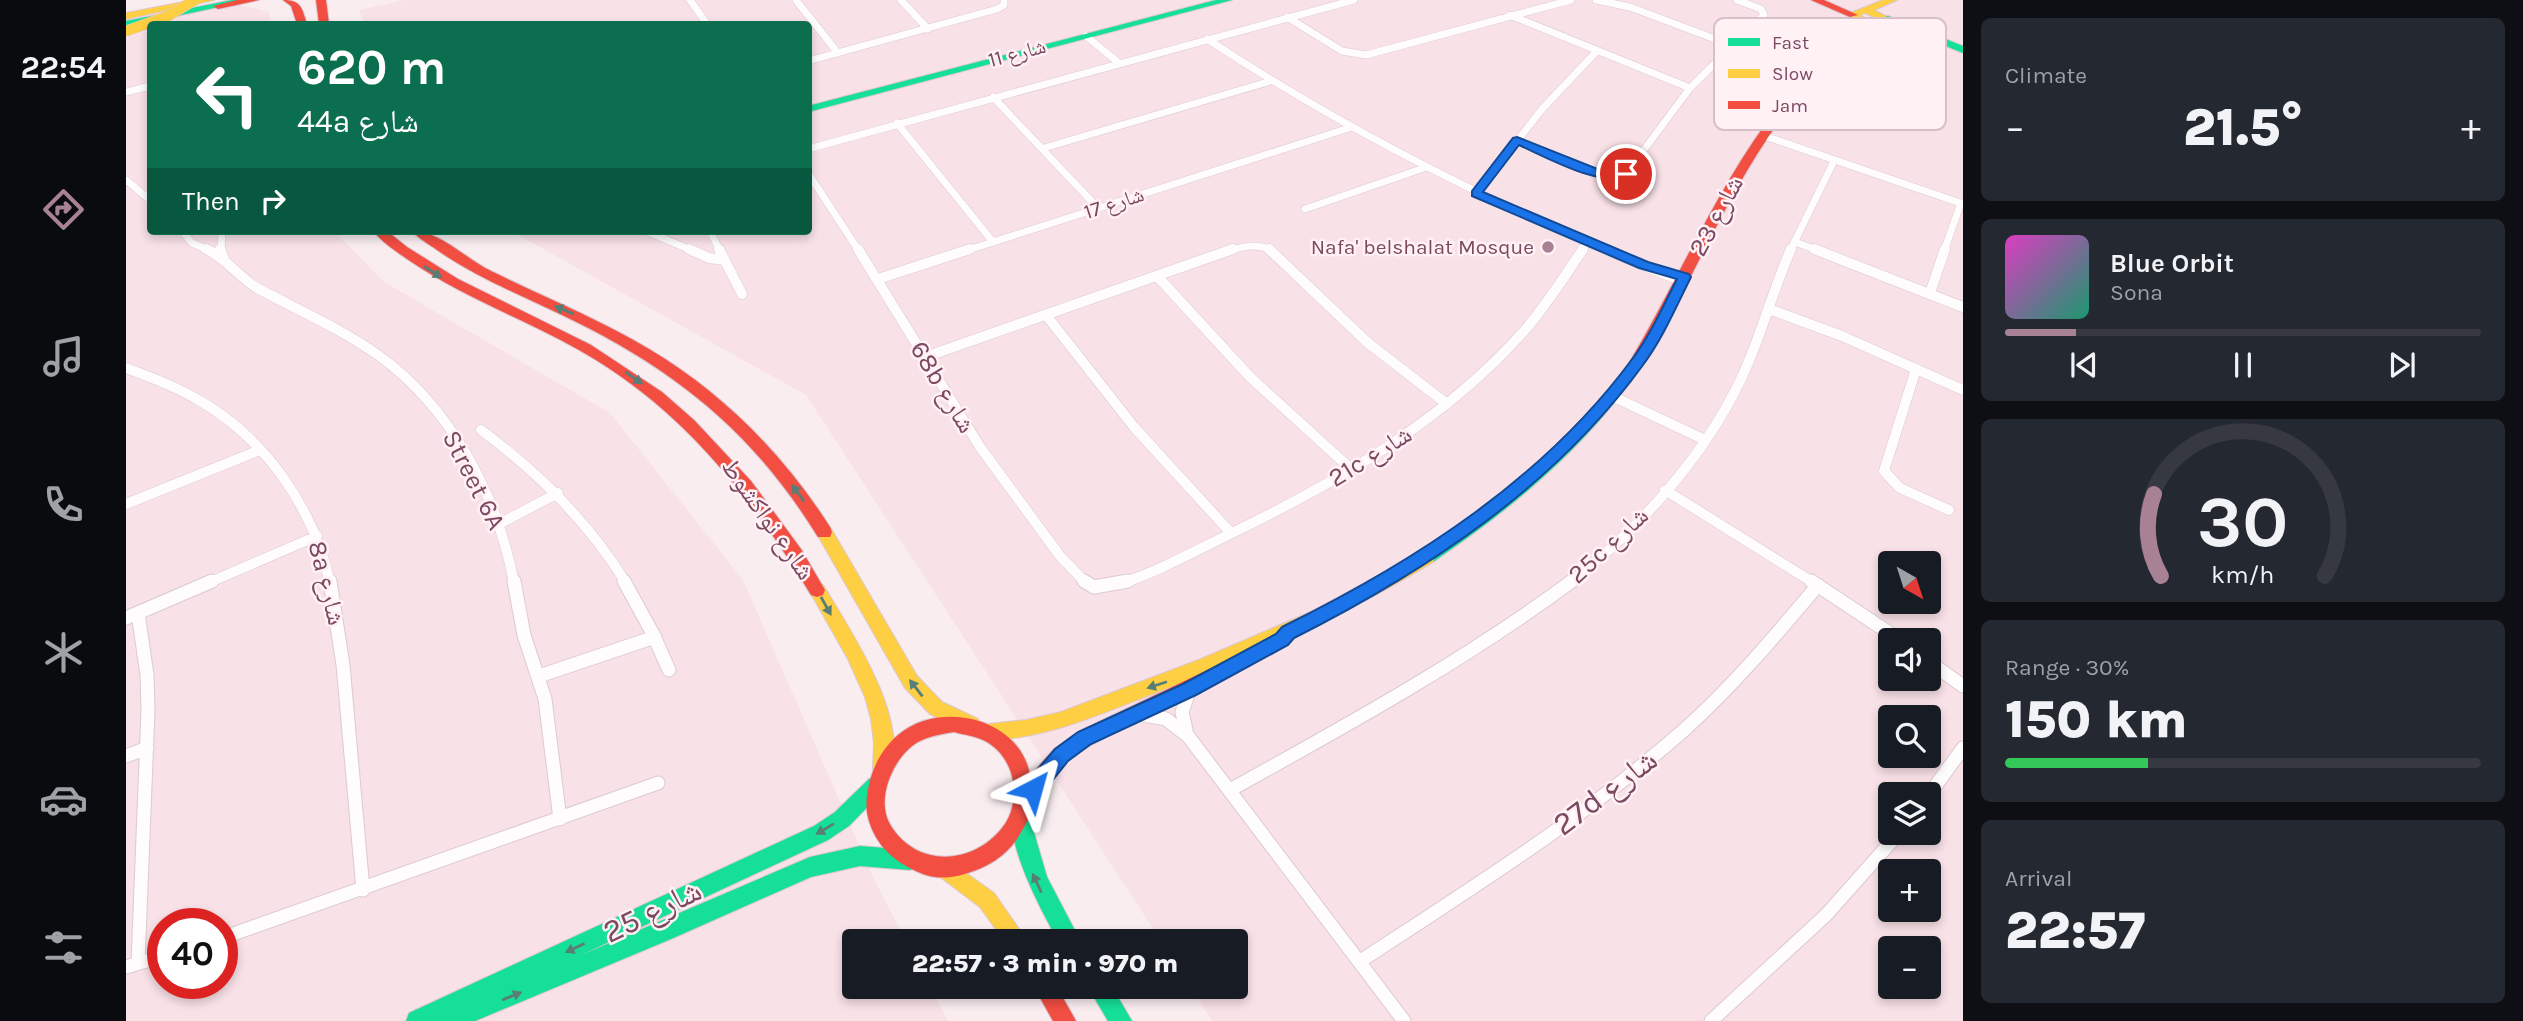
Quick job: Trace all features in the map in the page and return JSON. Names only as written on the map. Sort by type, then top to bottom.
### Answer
[{"type":"main road","points":[[126,7],[165,0]]},
{"type":"main road","points":[[154,21],[195,0]]},
{"type":"main road","points":[[126,16],[246,0]]},
{"type":"main road","points":[[126,24],[211,4],[254,0]]},
{"type":"main road","points":[[288,0],[295,5],[301,21]]},
{"type":"main road","points":[[321,0],[324,21]]},
{"type":"main road","name":"شارع 11","points":[[812,108],[1227,0]]},
{"type":"main road","points":[[1823,2],[1858,17],[1884,15]]},
{"type":"main road","points":[[126,31],[147,24]]},
{"type":"main road","points":[[1946,43],[1963,50]]},
{"type":"main road","name":"شارع 23","points":[[979,728],[1032,731],[1054,726],[1129,695],[1211,666],[1364,595],[1409,568],[1484,516],[1544,467],[1614,394],[1656,335],[1721,201],[1766,130]]},
{"type":"main road","name":"شارع نواكشوط","points":[[384,235],[411,257],[459,288],[585,347],[621,369],[673,408],[722,453],[781,527],[878,700],[887,732],[882,769]]},
{"type":"main road","name":"شارع نواكشوط","points":[[440,238],[483,273],[579,316],[647,353],[719,406],[784,474],[814,515],[911,682],[922,696],[953,719],[979,728]]},
{"type":"main road","name":"شارع 23","points":[[1025,802],[1041,776],[1062,755],[1085,738],[1190,690],[1282,639],[1288,632]]},
{"type":"main road","points":[[937,726],[979,728],[1001,740],[1017,760],[1025,784],[1025,802],[1021,818],[1012,835],[999,849],[983,860],[965,867],[928,867],[910,860],[895,850],[884,836],[876,811],[876,785],[882,769],[892,754],[920,732],[937,726]]},
{"type":"main road","name":"شارع 25","points":[[417,1021],[821,833],[842,819],[876,785]]},
{"type":"main road","points":[[1021,818],[1023,848],[1030,868],[1063,929]]},
{"type":"main road","name":"شارع 25","points":[[449,1021],[604,958],[810,867],[860,855],[886,855],[910,860]]},
{"type":"main road","points":[[946,869],[984,895],[1008,929]]},
{"type":"main road","points":[[1052,999],[1065,1021]]},
{"type":"main road","points":[[1107,999],[1121,1021]]},
{"type":"street","points":[[690,0],[705,21]]},
{"type":"street","points":[[796,0],[838,53]]},
{"type":"street","points":[[901,0],[928,29]]},
{"type":"street","points":[[812,60],[1001,7],[1004,0]]},
{"type":"street","points":[[812,148],[1354,0]]},
{"type":"street","points":[[1287,17],[1353,55],[1372,54],[1571,0]]},
{"type":"street","points":[[1596,0],[1630,7],[1714,39]]},
{"type":"street","points":[[1737,0],[1763,11],[1762,18]]},
{"type":"street","points":[[1510,15],[1690,88]]},
{"type":"street","points":[[1089,35],[1119,63]]},
{"type":"street","points":[[1207,39],[1349,128],[1424,167],[1587,243],[1684,279]]},
{"type":"street","points":[[1476,193],[1517,140],[1596,52]]},
{"type":"street","points":[[1517,140],[1596,173],[1621,176],[1628,171],[1690,88],[1714,63]]},
{"type":"street","points":[[1044,148],[1271,81]]},
{"type":"street","points":[[126,92],[147,87]]},
{"type":"street","points":[[993,97],[1098,208]]},
{"type":"street","points":[[897,124],[993,242]]},
{"type":"street","name":"شارع 17","points":[[878,279],[1349,128]]},
{"type":"street","points":[[1761,137],[1962,204],[1930,293]]},
{"type":"street","name":"25c شارع","points":[[1230,790],[1431,676],[1522,618],[1618,539],[1665,490],[1705,440],[1733,395],[1754,351],[1795,242],[1834,161]]},
{"type":"street","points":[[1305,209],[1424,167]]},
{"type":"street","name":"68b شارع","points":[[812,179],[878,279],[982,451],[1027,515],[1078,577],[1094,587]]},
{"type":"street","points":[[126,180],[147,197]]},
{"type":"street","points":[[139,190],[147,193]]},
{"type":"street","name":"Street 6A","points":[[185,235],[265,293],[326,322],[361,343],[412,384],[439,414],[461,445],[484,487],[512,566],[524,635],[539,676],[547,712],[560,819]]},
{"type":"street","points":[[197,246],[220,235]]},
{"type":"street","points":[[222,235],[221,253],[226,263]]},
{"type":"street","points":[[655,235],[709,258],[725,260]]},
{"type":"street","points":[[712,235],[742,294]]},
{"type":"street","points":[[1795,242],[1963,307]]},
{"type":"street","name":"21c شارع","points":[[1094,587],[1121,583],[1231,533],[1350,469],[1447,404],[1523,331],[1587,243]]},
{"type":"street","points":[[925,357],[1243,246],[1263,246],[1274,252],[1368,343],[1447,404]]},
{"type":"street","points":[[1157,276],[1249,378],[1350,469]]},
{"type":"street","points":[[1769,309],[1963,390]]},
{"type":"street","points":[[1046,315],[1134,429],[1231,533]]},
{"type":"street","name":"8a شارع","points":[[126,368],[195,398],[240,430],[292,489],[317,536],[333,585],[342,642],[363,890]]},
{"type":"street","points":[[1916,369],[1884,471],[1900,488],[1949,510]]},
{"type":"street","points":[[1614,394],[1705,440]]},
{"type":"street","points":[[481,430],[521,459],[558,494],[617,567],[655,637],[668,670]]},
{"type":"street","points":[[126,504],[260,450]]},
{"type":"street","points":[[1665,490],[1882,628]]},
{"type":"street","points":[[499,524],[558,494]]},
{"type":"street","points":[[132,965],[147,747],[147,675],[132,615],[317,536]]},
{"type":"street","name":"27d شارع","points":[[1359,962],[1576,817],[1665,746],[1740,676],[1818,585]]},
{"type":"street","points":[[539,676],[655,637]]},
{"type":"street","points":[[1941,670],[1963,686]]},
{"type":"street","points":[[1188,736],[1182,712],[1190,690]]},
{"type":"street","points":[[1136,714],[1165,718],[1188,736],[1404,1021]]},
{"type":"street","points":[[126,755],[147,747]]},
{"type":"street","points":[[1938,782],[1963,748]]},
{"type":"street","points":[[238,932],[363,890],[658,783]]},
{"type":"street","points":[[1711,1021],[1826,915],[1888,845]]},
{"type":"shaded area","points":[[405,0],[1963,0],[1963,1021],[1212,1021],[1198,999],[1248,999],[1248,929],[1153,929],[806,395],[518,235],[812,235],[812,21],[364,21],[359,10]]},
{"type":"shaded area","points":[[231,3],[269,12],[270,21],[147,21],[147,235],[338,235],[384,282],[610,413],[743,580],[874,879],[900,929],[842,929],[842,999],[936,999],[948,1021],[126,1021],[126,24]]},
{"type":"traffic: fast","points":[[126,24],[246,0]]},
{"type":"traffic: fast","points":[[812,108],[1227,0]]},
{"type":"traffic: fast","points":[[1946,43],[1963,50]]},
{"type":"traffic: fast","points":[[1427,557],[1540,473],[1590,423],[1633,368]]},
{"type":"traffic: fast","points":[[417,1021],[821,833],[842,819],[876,785]]},
{"type":"traffic: fast","points":[[1021,819],[1028,853],[1039,884],[1063,929]]},
{"type":"traffic: fast","points":[[449,1021],[664,932],[810,867],[860,856],[910,860]]},
{"type":"traffic: fast","points":[[1107,999],[1121,1021]]},
{"type":"traffic: slow","points":[[154,21],[195,0]]},
{"type":"traffic: slow","points":[[126,16],[209,0]]},
{"type":"traffic: slow","points":[[1859,18],[1853,14],[1892,0]]},
{"type":"traffic: slow","points":[[1866,10],[1884,18]]},
{"type":"traffic: slow","points":[[126,31],[147,24]]},
{"type":"traffic: slow","points":[[824,532],[911,682],[936,708],[971,725]]},
{"type":"traffic: slow","points":[[987,731],[1026,729],[1061,720],[1207,665],[1356,598],[1427,557]]},
{"type":"traffic: slow","points":[[817,590],[854,654],[874,697],[883,743],[882,769]]},
{"type":"traffic: slow","points":[[946,869],[987,900],[1008,929]]},
{"type":"traffic: jam","points":[[218,6],[254,0]]},
{"type":"traffic: jam","points":[[288,0],[295,5],[301,21]]},
{"type":"traffic: jam","points":[[321,0],[324,21]]},
{"type":"traffic: jam","points":[[1816,0],[1853,15]]},
{"type":"traffic: jam","points":[[1633,368],[1666,311],[1726,192],[1766,130]]},
{"type":"traffic: jam","points":[[384,235],[453,282],[586,348],[657,396],[718,453],[745,485],[771,518],[817,590]]},
{"type":"traffic: jam","points":[[424,235],[477,270],[586,321],[670,368],[721,408],[768,455],[808,506],[824,532]]},
{"type":"traffic: jam","points":[[1025,801],[1041,776],[1061,755],[1085,738],[1190,689],[1230,667]]},
{"type":"traffic: jam","points":[[954,724],[986,732],[1005,745],[1020,770],[1025,799],[1017,824],[1001,845],[979,860],[954,867],[928,866],[903,855],[884,833],[876,809],[878,784],[888,760],[909,737],[934,727],[954,724]]},
{"type":"traffic: jam","points":[[1052,999],[1065,1021]]},
{"type":"place","name":"Nafa' belshalat Mosque","points":[[1548,247]]},
{"type":"route","points":[[1033,789],[1041,776],[1062,755],[1085,738],[1190,690],[1282,639],[1288,632],[1364,595],[1409,568],[1515,491],[1569,442],[1616,391],[1637,363],[1656,335],[1685,277],[1643,265],[1476,193],[1517,140],[1603,176],[1616,177],[1626,174]]}]
